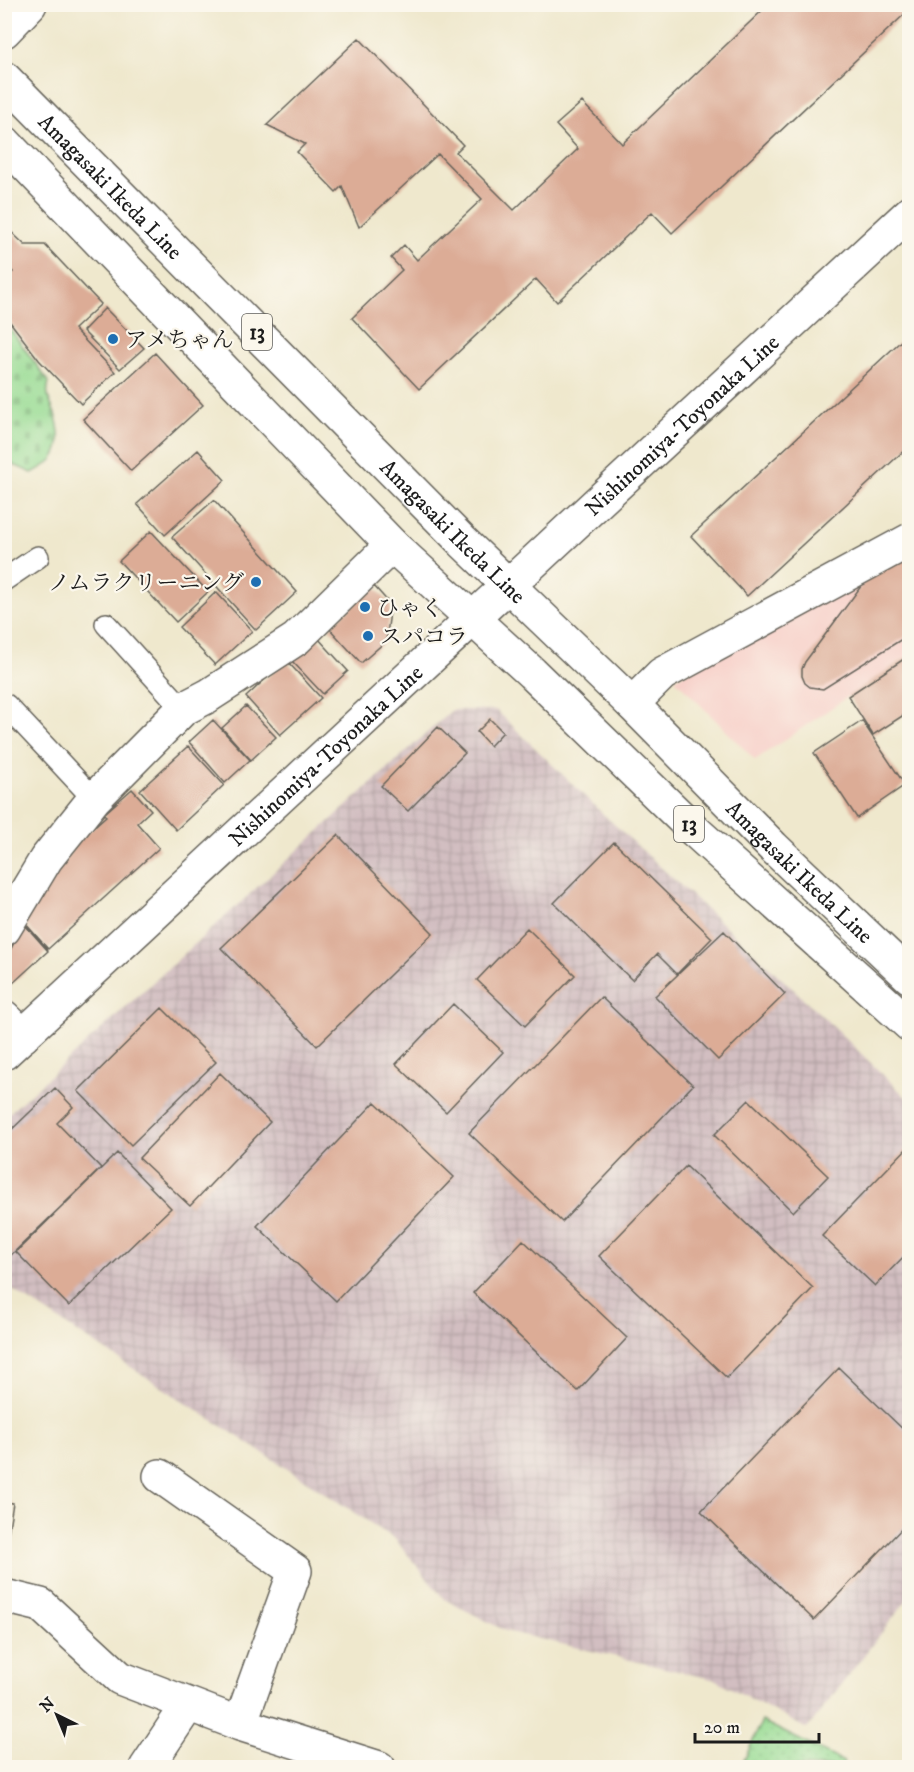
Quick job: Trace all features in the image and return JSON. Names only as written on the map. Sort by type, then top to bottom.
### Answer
[{"type":"main road","points":[[4,31],[30,4]]},
{"type":"main road","name":"Amagasaki Ikeda Line","points":[[4,78],[463,542],[632,704],[773,846],[909,977]]},
{"type":"main road","name":"Amagasaki Ikeda Line","points":[[4,142],[392,544],[532,674],[695,831],[909,1025]]},
{"type":"main road","name":"Nishinomiya-Toyonaka Line","points":[[11,1035],[472,619],[909,213]]},
{"type":"main road","points":[[632,704],[662,674],[909,540]]},
{"type":"main road","points":[[4,929],[46,859],[94,799],[183,709],[208,696],[296,639],[392,544]]},
{"type":"main road","points":[[160,1476],[295,1571],[240,1724]]},
{"type":"main road","points":[[4,1596],[41,1605],[120,1678],[240,1724],[304,1757],[379,1767]]},
{"type":"main road","points":[[146,1767],[188,1705]]},
{"type":"lane","points":[[4,580],[38,557]]},
{"type":"lane","points":[[106,624],[183,709]]},
{"type":"lane","points":[[6,705],[94,799]]},
{"type":"shaded area","points":[[909,546],[909,655],[755,760],[675,679]]},
{"type":"shaded area","points":[[452,710],[496,710],[604,815],[818,1012],[909,1100],[909,1597],[807,1729],[716,1680],[506,1631],[444,1599],[395,1539],[5,1285],[5,1117]]},
{"type":"green space","points":[[5,322],[49,382],[48,395],[58,424],[59,441],[55,456],[48,464],[32,473],[5,461]]},
{"type":"green space","points":[[762,1721],[844,1762],[842,1767],[741,1767]]},
{"type":"building","points":[[769,4],[910,4],[910,9],[672,233],[652,212],[557,302],[536,279],[419,389],[352,318],[402,270],[391,258],[404,245],[417,260],[482,199],[438,154],[359,227],[342,186],[336,192],[297,152],[305,144],[267,125],[359,38],[463,145],[456,152],[514,210],[578,149],[556,125],[582,102],[622,144]]},
{"type":"building","points":[[4,225],[25,245],[45,245],[101,304],[74,329],[115,372],[81,404],[39,360],[4,314],[4,280],[13,272],[4,263]]},
{"type":"building","name":"アメちゃん","points":[[105,308],[144,348],[120,369],[83,331]]},
{"type":"building","points":[[901,341],[910,350],[910,445],[747,596],[691,536]]},
{"type":"building","points":[[155,353],[203,405],[131,471],[83,419]]},
{"type":"building","points":[[198,450],[225,480],[165,535],[137,504]]},
{"type":"building","points":[[214,500],[297,592],[256,630],[172,537]]},
{"type":"building","points":[[151,531],[208,592],[176,622],[119,561]]},
{"type":"building","points":[[910,548],[910,634],[823,689],[810,687],[802,676],[805,662],[873,570]]},
{"type":"building","points":[[374,586],[391,605],[386,641],[361,663],[329,628]]},
{"type":"building","points":[[216,592],[252,631],[215,665],[179,627]]},
{"type":"building","points":[[317,637],[348,671],[323,694],[292,661]]},
{"type":"building","points":[[910,655],[910,711],[873,735],[848,696]]},
{"type":"building","points":[[286,660],[321,698],[280,735],[246,697]]},
{"type":"building","points":[[246,706],[276,737],[251,760],[222,728]]},
{"type":"building","points":[[490,719],[503,732],[490,746],[477,732]]},
{"type":"building","points":[[213,720],[250,760],[225,783],[189,742]]},
{"type":"building","points":[[862,721],[905,785],[857,818],[814,753]]},
{"type":"building","points":[[438,727],[465,753],[408,811],[381,786]]},
{"type":"building","points":[[188,746],[224,785],[176,830],[140,790]]},
{"type":"building","points":[[132,789],[151,810],[137,823],[159,848],[48,949],[24,922],[77,842]]},
{"type":"building","points":[[338,835],[433,933],[317,1046],[221,948]]},
{"type":"building","points":[[614,842],[712,938],[677,974],[657,954],[632,980],[554,903]]},
{"type":"building","points":[[24,924],[48,951],[13,983],[4,974],[4,962]]},
{"type":"building","points":[[527,928],[575,975],[525,1026],[477,980]]},
{"type":"building","points":[[724,931],[785,994],[718,1060],[655,996]]},
{"type":"building","points":[[601,997],[693,1085],[562,1222],[469,1133]]},
{"type":"building","points":[[453,1004],[503,1052],[446,1112],[396,1064]]},
{"type":"building","points":[[162,1008],[216,1062],[131,1145],[78,1091]]},
{"type":"building","points":[[220,1073],[270,1122],[190,1206],[139,1158]]},
{"type":"building","points":[[55,1088],[73,1107],[57,1123],[101,1168],[8,1258],[4,1254],[4,1137]]},
{"type":"building","points":[[749,1100],[828,1176],[793,1212],[714,1135]]},
{"type":"building","points":[[375,1102],[454,1177],[336,1301],[257,1226]]},
{"type":"building","points":[[910,1145],[910,1250],[875,1286],[822,1236]]},
{"type":"building","points":[[117,1153],[171,1208],[69,1306],[16,1252]]},
{"type":"building","points":[[686,1166],[813,1288],[727,1378],[599,1256]]},
{"type":"building","points":[[523,1240],[627,1338],[578,1391],[473,1293]]},
{"type":"building","points":[[839,1368],[910,1436],[910,1520],[814,1620],[701,1511]]},
{"type":"building","points":[[4,1502],[13,1503],[6,1546],[4,1546]]},
{"type":"place","name":"アメちゃん","points":[[113,339]]},
{"type":"place","name":"ノムラクリーニング","points":[[256,582]]},
{"type":"place","name":"ひゃく","points":[[365,607]]},
{"type":"place","name":"スパコラ","points":[[368,636]]}]
